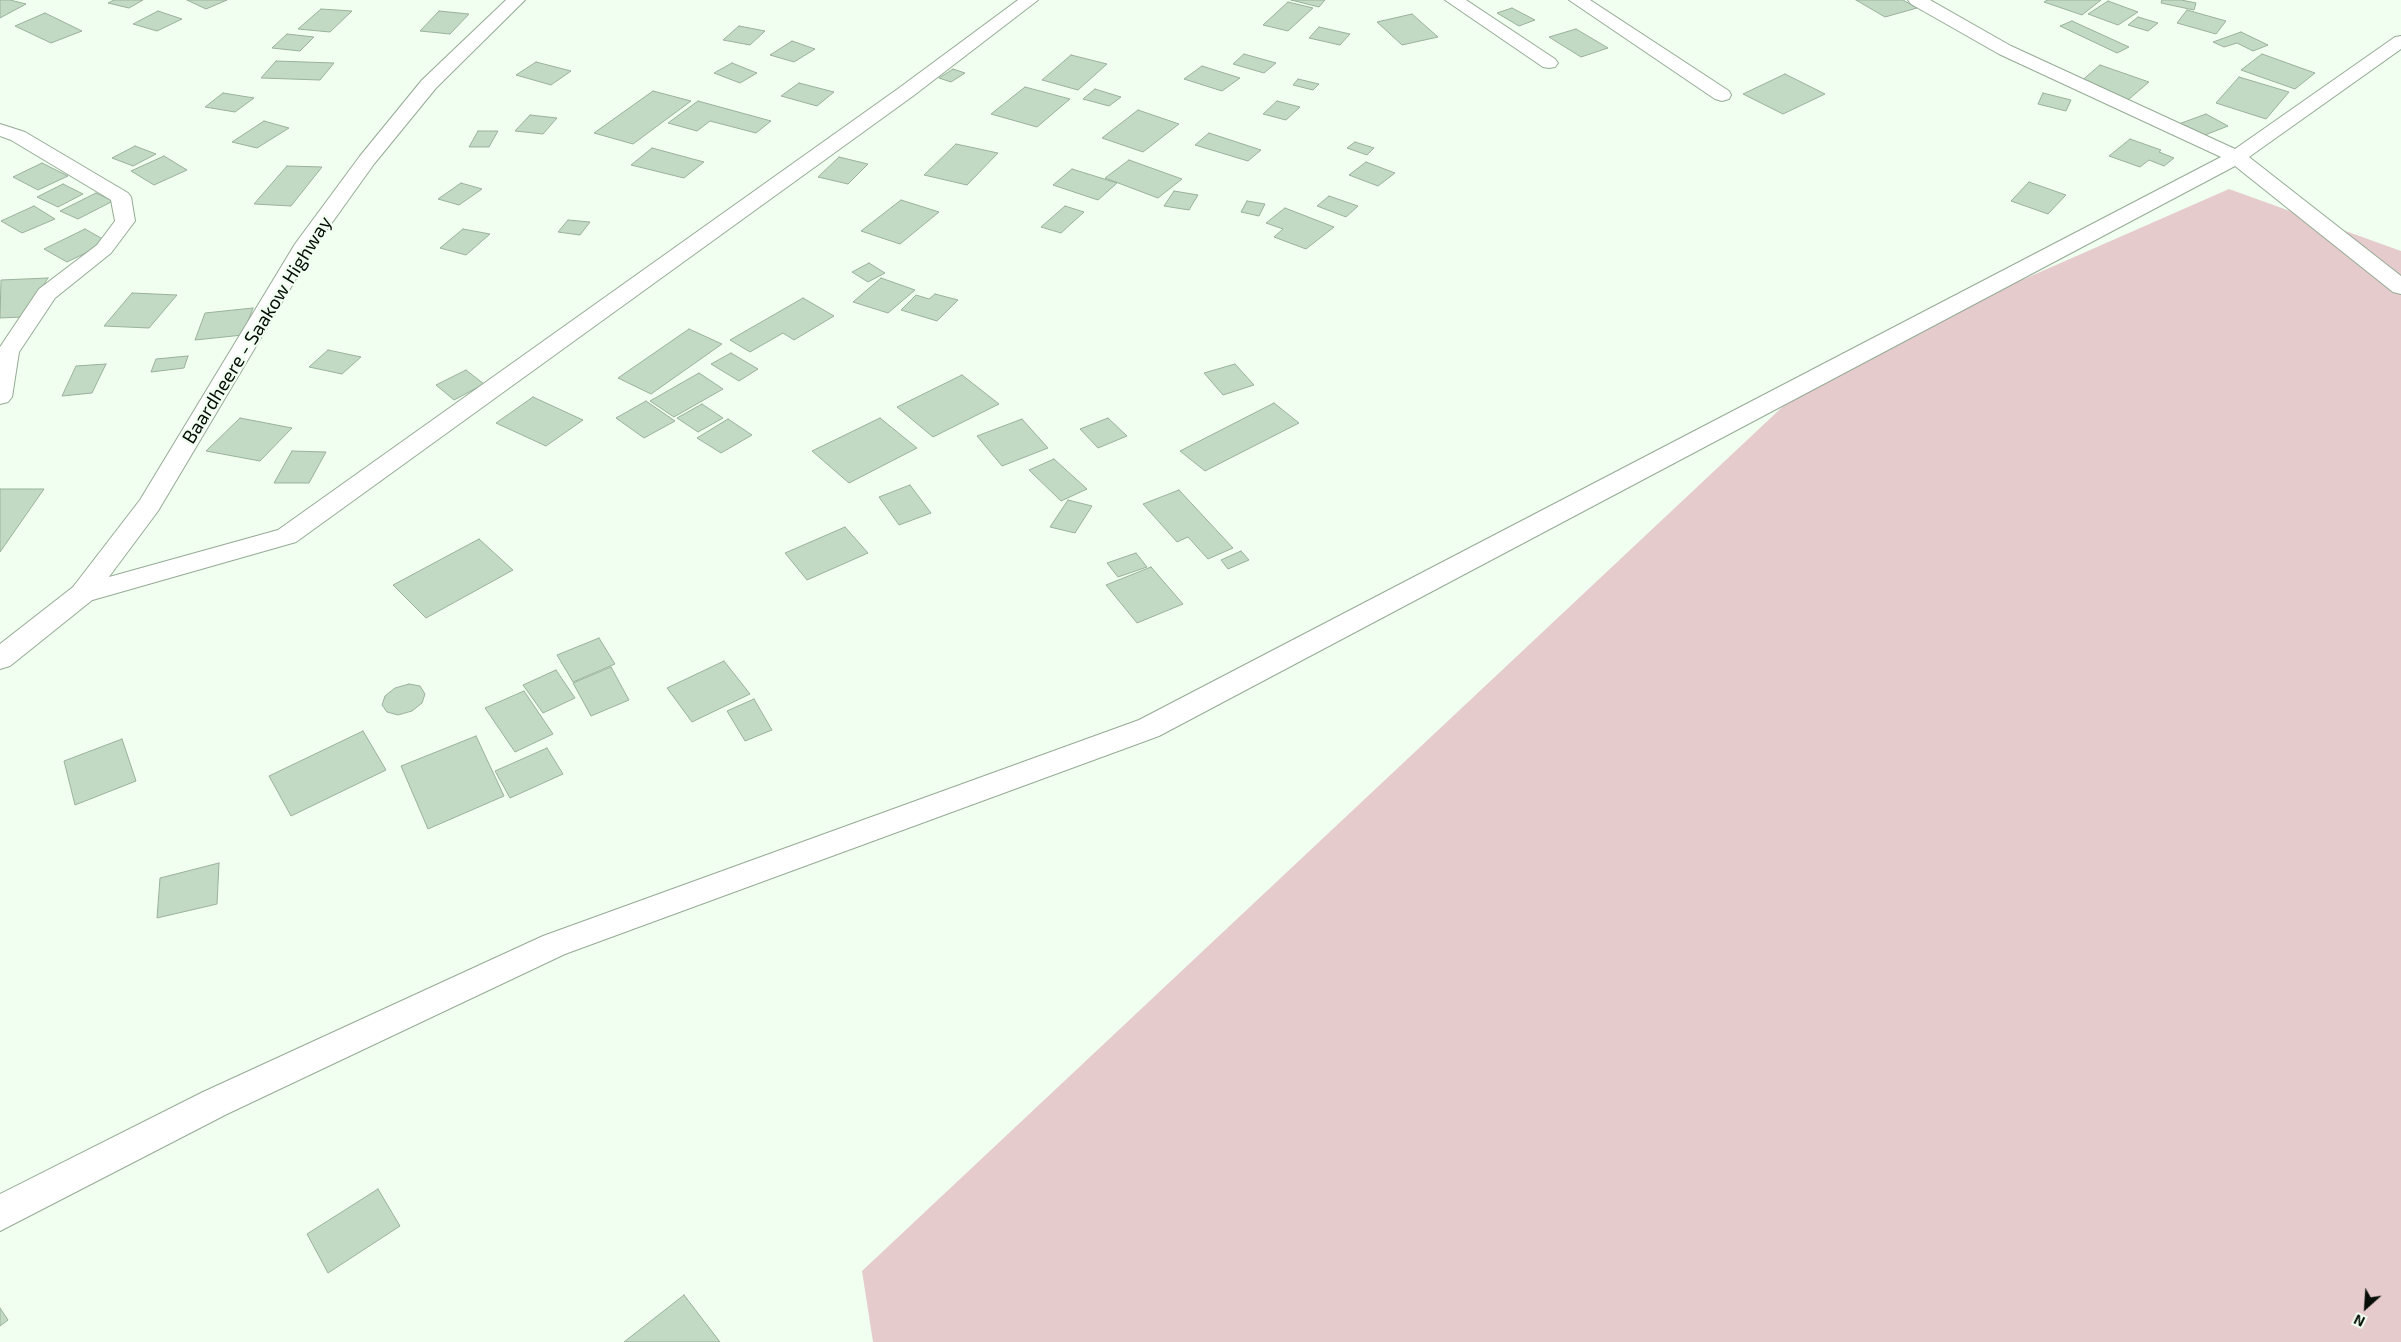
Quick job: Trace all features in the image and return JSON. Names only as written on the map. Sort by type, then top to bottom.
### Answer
[{"type":"street","name":"Baardheere - Saakow Highway","points":[[0,659],[82,594],[149,505],[306,244],[361,168],[429,84],[516,0]]},
{"type":"street","points":[[82,594],[287,536],[906,92],[1029,0]]},
{"type":"street","points":[[1454,0],[1550,63]]},
{"type":"street","points":[[1578,0],[1722,94]]},
{"type":"street","points":[[1917,0],[2005,50],[2236,157],[2401,287]]},
{"type":"street","points":[[0,1214],[14,1205],[215,1103],[554,945],[1149,728],[2236,157],[2401,41]]},
{"type":"street","points":[[0,130],[18,136],[121,197],[125,221],[104,249],[47,294],[8,352],[0,397]]},
{"type":"shaded area","points":[[2229,189],[2401,251],[2401,1342],[873,1342],[862,1271],[1826,366]]},
{"type":"building","points":[[0,0],[10,0],[26,4],[0,18]]},
{"type":"building","points":[[114,0],[143,0],[129,8],[108,3]]},
{"type":"building","points":[[187,0],[227,0],[206,9]]},
{"type":"building","points":[[1291,0],[1325,0],[1319,7]]},
{"type":"building","points":[[1856,0],[1903,0],[1917,8],[1885,17]]},
{"type":"building","points":[[2047,0],[2101,0],[2082,15],[2044,2]]},
{"type":"building","points":[[2162,0],[2181,0],[2196,3],[2194,10],[2161,3]]},
{"type":"building","points":[[2108,1],[2138,12],[2118,25],[2088,14]]},
{"type":"building","points":[[1288,2],[1313,8],[1288,31],[1263,25]]},
{"type":"building","points":[[1512,8],[1535,20],[1519,26],[1497,13]]},
{"type":"building","points":[[321,9],[352,11],[330,32],[298,29]]},
{"type":"building","points":[[2187,10],[2226,21],[2216,34],[2177,23]]},
{"type":"building","points":[[158,11],[182,19],[157,31],[133,24]]},
{"type":"building","points":[[439,11],[469,14],[450,34],[420,31]]},
{"type":"building","points":[[45,13],[82,31],[51,43],[15,26]]},
{"type":"building","points":[[1412,14],[1438,37],[1402,45],[1377,22]]},
{"type":"building","points":[[2138,17],[2158,23],[2148,31],[2128,25]]},
{"type":"building","points":[[2072,21],[2129,47],[2117,53],[2060,26]]},
{"type":"building","points":[[739,26],[765,31],[750,45],[723,40]]},
{"type":"building","points":[[1319,27],[1350,34],[1340,45],[1309,38]]},
{"type":"building","points":[[1576,29],[1608,48],[1581,57],[1549,37]]},
{"type":"building","points":[[2241,32],[2268,45],[2253,51],[2237,43],[2224,47],[2213,42]]},
{"type":"building","points":[[287,34],[314,37],[300,51],[272,48]]},
{"type":"building","points":[[792,41],[815,49],[794,62],[770,55]]},
{"type":"building","points":[[1244,54],[1276,63],[1264,73],[1233,64]]},
{"type":"building","points":[[2262,54],[2315,73],[2295,89],[2241,70]]},
{"type":"building","points":[[1071,55],[1107,64],[1078,90],[1042,80]]},
{"type":"building","points":[[276,61],[334,63],[320,80],[261,78]]},
{"type":"building","points":[[536,62],[571,71],[551,85],[516,75]]},
{"type":"building","points":[[732,63],[757,73],[740,83],[714,73]]},
{"type":"building","points":[[2100,65],[2149,82],[2122,105],[2073,88]]},
{"type":"building","points":[[1202,66],[1240,78],[1222,91],[1184,79]]},
{"type":"building","points":[[953,69],[965,73],[951,82],[939,78]]},
{"type":"building","points":[[1785,74],[1825,94],[1783,114],[1743,94]]},
{"type":"building","points":[[2239,77],[2289,92],[2266,119],[2216,103]]},
{"type":"building","points":[[1298,79],[1319,84],[1313,90],[1293,85]]},
{"type":"building","points":[[799,83],[834,92],[817,106],[781,96]]},
{"type":"building","points":[[1025,87],[1070,99],[1037,127],[991,114]]},
{"type":"building","points":[[1095,89],[1121,97],[1109,106],[1083,99]]},
{"type":"building","points":[[653,91],[691,101],[633,144],[594,133]]},
{"type":"building","points":[[223,93],[254,98],[235,112],[205,107]]},
{"type":"building","points":[[2043,93],[2071,100],[2066,111],[2038,104]]},
{"type":"building","points":[[698,101],[771,121],[756,133],[710,121],[697,131],[668,123]]},
{"type":"building","points":[[1277,101],[1300,107],[1286,120],[1263,114]]},
{"type":"building","points":[[1138,110],[1179,124],[1143,152],[1102,138]]},
{"type":"building","points":[[2206,114],[2228,126],[2200,137],[2176,125]]},
{"type":"building","points":[[530,115],[557,118],[543,134],[515,131]]},
{"type":"building","points":[[264,121],[289,128],[257,148],[232,142]]},
{"type":"building","points":[[478,131],[498,131],[489,147],[469,147]]},
{"type":"building","points":[[1209,133],[1261,150],[1248,161],[1195,145]]},
{"type":"building","points":[[2130,139],[2161,150],[2159,152],[2174,158],[2164,166],[2149,160],[2140,167],[2109,156]]},
{"type":"building","points":[[1355,142],[1374,148],[1367,155],[1347,148]]},
{"type":"building","points":[[956,144],[998,153],[967,185],[924,175]]},
{"type":"building","points":[[135,146],[156,154],[133,166],[112,158]]},
{"type":"building","points":[[652,148],[704,162],[684,178],[631,165]]},
{"type":"building","points":[[164,156],[187,170],[154,185],[131,171]]},
{"type":"building","points":[[839,157],[868,164],[848,184],[818,177]]},
{"type":"building","points":[[1129,160],[1182,179],[1158,198],[1105,178]]},
{"type":"building","points":[[1366,162],[1395,173],[1378,186],[1349,175]]},
{"type":"building","points":[[42,163],[68,176],[38,190],[13,177]]},
{"type":"building","points":[[287,166],[322,167],[291,206],[254,204]]},
{"type":"building","points":[[1072,169],[1117,183],[1098,200],[1053,185]]},
{"type":"building","points":[[2029,182],[2066,195],[2048,214],[2011,201]]},
{"type":"building","points":[[461,183],[482,189],[459,205],[438,199]]},
{"type":"building","points":[[63,184],[83,194],[58,207],[37,197]]},
{"type":"building","points":[[1174,191],[1198,195],[1189,210],[1164,206]]},
{"type":"building","points":[[96,193],[113,201],[78,219],[60,211]]},
{"type":"building","points":[[1329,196],[1358,206],[1346,217],[1317,206]]},
{"type":"building","points":[[901,200],[939,212],[900,244],[861,231]]},
{"type":"building","points":[[1247,201],[1265,204],[1259,216],[1241,212]]},
{"type":"building","points":[[34,206],[55,219],[22,233],[1,221]]},
{"type":"building","points":[[1065,206],[1084,212],[1061,233],[1041,227]]},
{"type":"building","points":[[1285,208],[1334,227],[1306,249],[1274,237],[1283,229],[1266,223]]},
{"type":"building","points":[[568,220],[590,222],[580,235],[558,232]]},
{"type":"building","points":[[85,229],[108,242],[67,262],[44,249]]},
{"type":"building","points":[[463,229],[490,234],[466,255],[440,248]]},
{"type":"building","points":[[869,263],[885,273],[868,282],[852,272]]},
{"type":"building","points":[[48,278],[22,317],[0,318],[1,280]]},
{"type":"building","points":[[881,278],[915,290],[888,313],[853,302]]},
{"type":"building","points":[[132,293],[177,295],[149,328],[104,326]]},
{"type":"building","points":[[935,294],[958,300],[937,321],[901,310],[916,295],[929,299]]},
{"type":"building","points":[[803,298],[834,316],[794,340],[783,333],[750,352],[730,340]]},
{"type":"building","points":[[253,308],[243,335],[195,340],[205,313]]},
{"type":"building","points":[[689,329],[722,344],[651,394],[618,378]]},
{"type":"building","points":[[328,350],[361,357],[342,374],[309,367]]},
{"type":"building","points":[[731,353],[758,369],[739,381],[711,364]]},
{"type":"building","points":[[188,356],[184,368],[151,372],[156,359]]},
{"type":"building","points":[[106,364],[92,393],[62,396],[76,366]]},
{"type":"building","points":[[1235,364],[1254,385],[1223,395],[1204,373]]},
{"type":"building","points":[[466,370],[484,384],[454,400],[436,385]]},
{"type":"building","points":[[699,373],[723,389],[674,417],[650,401]]},
{"type":"building","points":[[962,375],[999,404],[933,437],[897,407]]},
{"type":"building","points":[[533,397],[583,420],[546,446],[496,423]]},
{"type":"building","points":[[646,401],[675,421],[644,438],[616,418]]},
{"type":"building","points":[[1274,403],[1299,423],[1205,471],[1180,451]]},
{"type":"building","points":[[702,404],[723,418],[698,432],[677,418]]},
{"type":"building","points":[[240,418],[292,428],[260,461],[206,451]]},
{"type":"building","points":[[880,418],[917,448],[849,483],[812,451]]},
{"type":"building","points":[[1108,418],[1127,436],[1098,448],[1080,429]]},
{"type":"building","points":[[728,419],[752,435],[721,453],[697,438]]},
{"type":"building","points":[[1022,419],[1048,448],[1002,466],[977,436]]},
{"type":"building","points":[[292,451],[326,452],[309,483],[274,483]]},
{"type":"building","points":[[1054,459],[1087,489],[1061,501],[1029,470]]},
{"type":"building","points":[[910,485],[931,513],[899,525],[879,497]]},
{"type":"building","points":[[0,489],[44,489],[0,552]]},
{"type":"building","points":[[1179,490],[1233,548],[1208,559],[1188,537],[1177,542],[1143,504]]},
{"type":"building","points":[[1068,500],[1092,506],[1075,533],[1050,527]]},
{"type":"building","points":[[845,527],[868,553],[807,580],[785,553]]},
{"type":"building","points":[[479,539],[513,570],[426,618],[393,585]]},
{"type":"building","points":[[1241,551],[1249,560],[1228,569],[1221,560]]},
{"type":"building","points":[[1136,553],[1147,567],[1118,577],[1107,563]]},
{"type":"building","points":[[1151,567],[1183,604],[1137,623],[1106,585]]},
{"type":"building","points":[[599,638],[615,664],[573,682],[557,655]]},
{"type":"building","points":[[724,661],[750,694],[692,722],[667,688]]},
{"type":"building","points":[[611,667],[629,700],[591,716],[573,683]]},
{"type":"building","points":[[556,670],[575,698],[543,713],[523,685]]},
{"type":"building","points":[[409,684],[420,686],[425,694],[422,703],[412,711],[398,715],[387,712],[382,705],[385,696],[395,688]]},
{"type":"building","points":[[524,691],[553,734],[515,752],[485,708]]},
{"type":"building","points":[[754,699],[772,730],[745,741],[727,711]]},
{"type":"building","points":[[363,731],[386,770],[291,816],[269,776]]},
{"type":"building","points":[[476,736],[504,796],[428,829],[401,766]]},
{"type":"building","points":[[122,739],[136,781],[75,805],[64,761]]},
{"type":"building","points":[[547,748],[563,774],[510,798],[495,771]]},
{"type":"building","points":[[219,863],[217,904],[157,918],[160,878]]},
{"type":"building","points":[[378,1189],[400,1226],[328,1273],[307,1234]]},
{"type":"building","points":[[684,1295],[720,1342],[624,1342]]},
{"type":"building","points":[[0,1308],[8,1320],[0,1326]]}]
